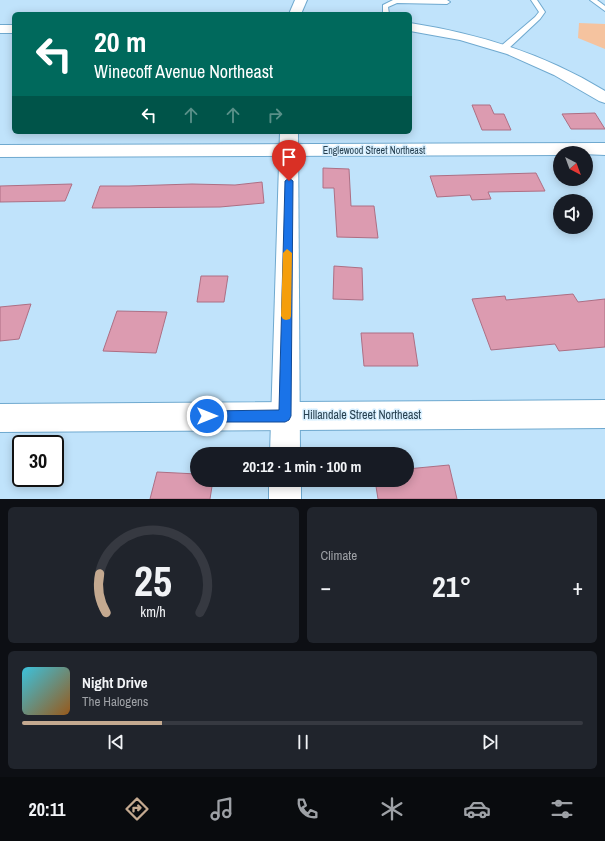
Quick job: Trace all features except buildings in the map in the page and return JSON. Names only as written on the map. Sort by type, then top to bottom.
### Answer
[{"type":"street","points":[[296,12],[301,0]]},
{"type":"street","points":[[412,27],[476,39],[535,59],[570,76],[605,98]]},
{"type":"street","points":[[0,29],[12,29]]},
{"type":"street","points":[[285,447],[289,141]]},
{"type":"street","name":"Englewood Street Northeast","points":[[0,151],[289,141],[605,149]]},
{"type":"street","name":"Hillandale Street Northeast","points":[[0,418],[605,414]]},
{"type":"street","points":[[285,487],[285,499]]},
{"type":"lane","points":[[386,12],[385,6],[398,0],[447,2]]},
{"type":"lane","points":[[504,48],[538,18],[542,12],[534,0]]},
{"type":"lane","points":[[593,0],[605,9]]},
{"type":"shaded area","points":[[579,23],[605,24],[605,49],[578,38]]},
{"type":"slow traffic","points":[[286,316],[287,253]]},
{"type":"route","points":[[207,416],[285,416],[289,181]]}]
